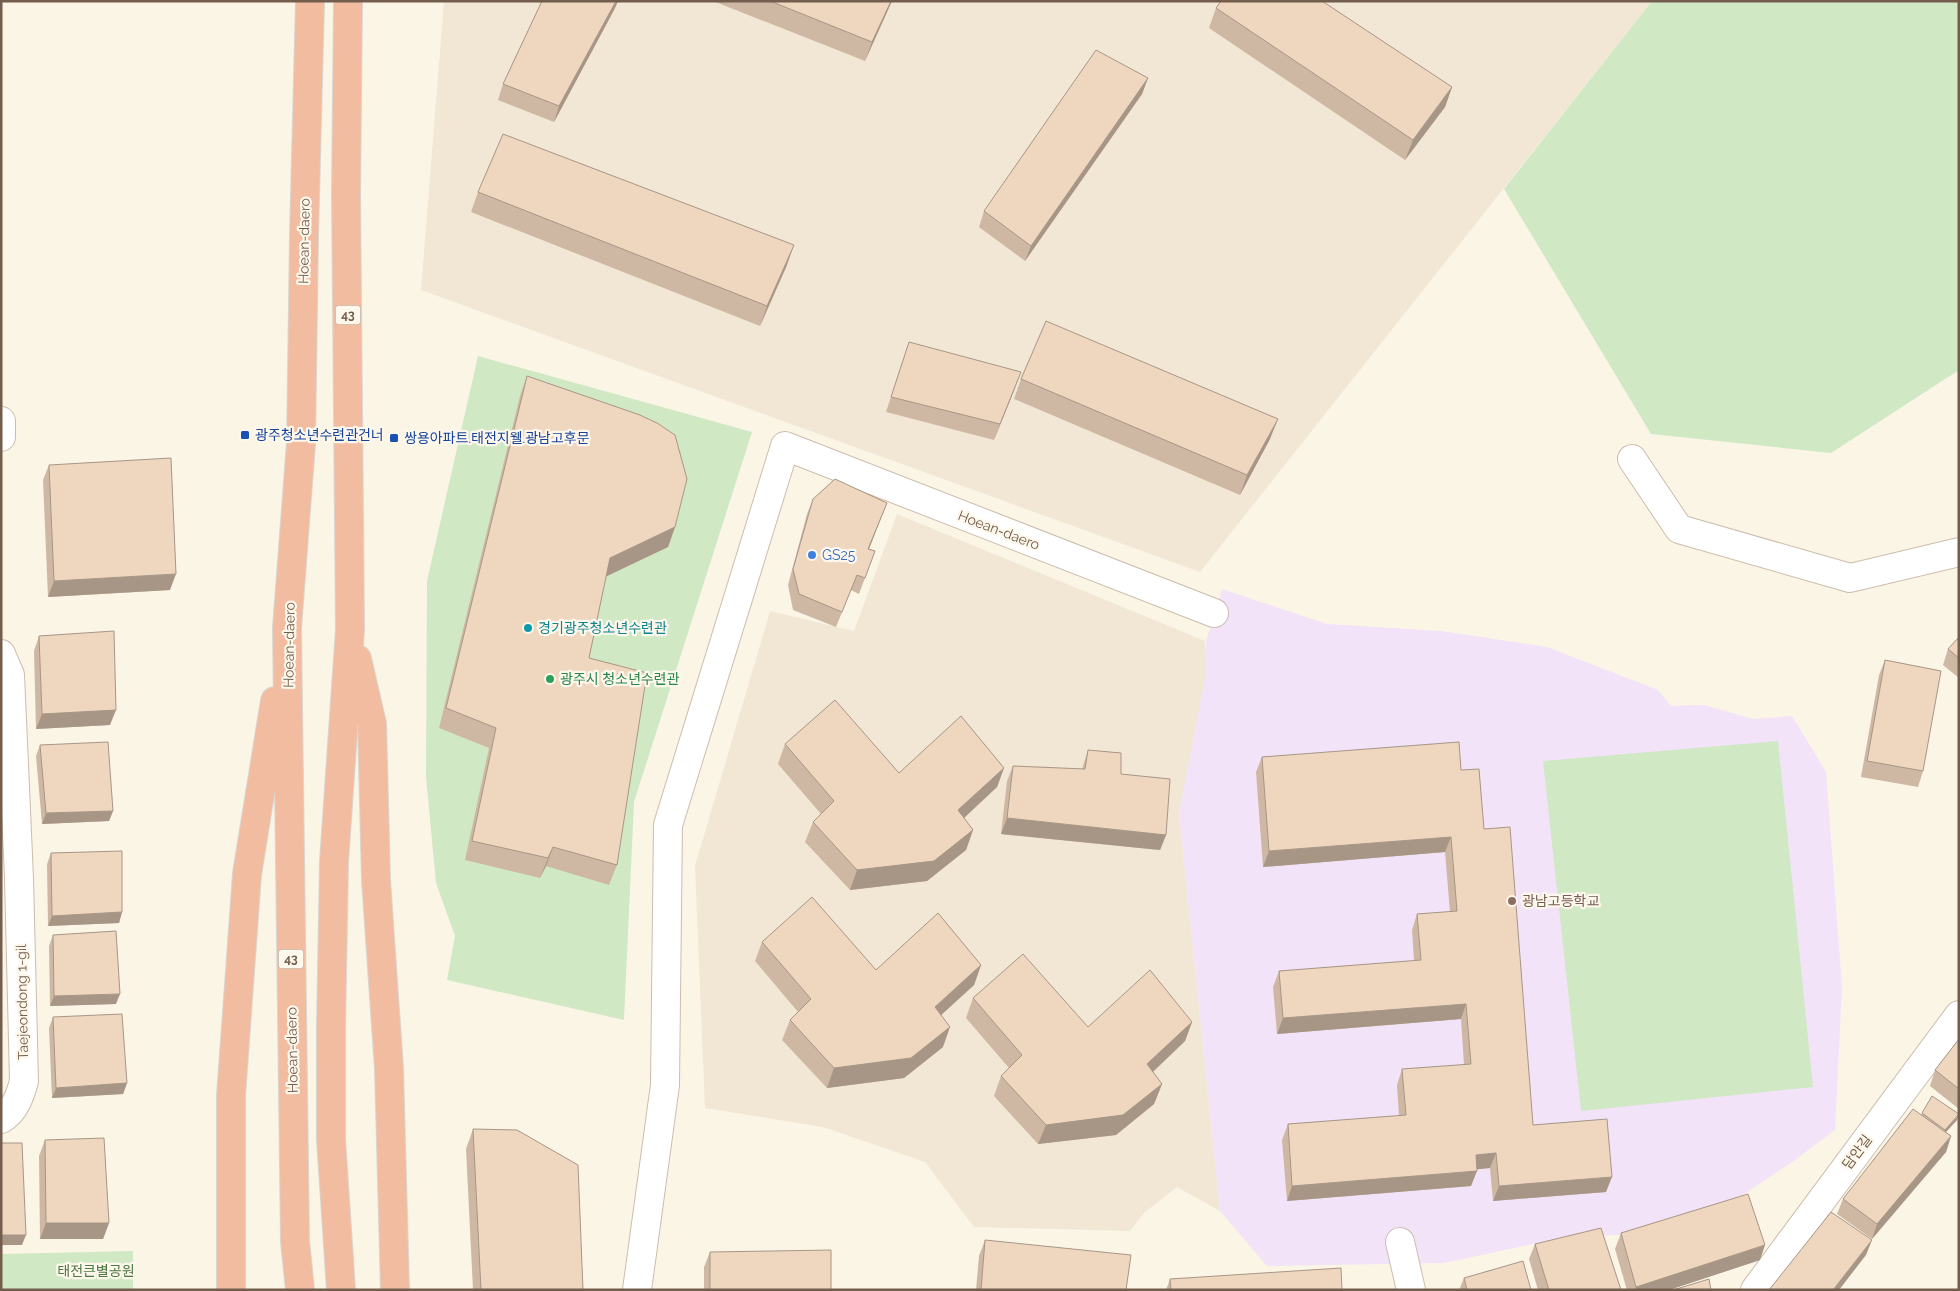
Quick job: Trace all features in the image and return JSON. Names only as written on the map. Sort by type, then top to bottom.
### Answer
[{"type":"highway","name":"Hoean-daero","points":[[300,1290],[295,1241],[287,628],[301,443],[310,1]]},
{"type":"highway","name":"43","points":[[341,1290],[331,1139],[334,862],[350,629],[346,194],[349,6]]},
{"type":"highway","points":[[231,1290],[231,1096],[247,874],[287,628]]},
{"type":"highway","points":[[350,629],[372,724],[376,880],[389,1069],[395,1290]]},
{"type":"street","points":[[1,421],[1,437]]},
{"type":"street","name":"Hoean-daero","points":[[637,1290],[665,1086],[668,825],[785,446],[1214,613]]},
{"type":"street","points":[[1632,458],[1679,530],[1850,578],[1959,552]]},
{"type":"street","name":"Taejeondong 1-gil","points":[[1,654],[10,675],[10,878],[24,1082],[18,1101],[6,1116],[1,1119]]},
{"type":"street","name":"담안길","points":[[1755,1290],[1959,1015]]},
{"type":"street","points":[[1400,1242],[1411,1290]]},
{"type":"shaded area","points":[[444,1],[1652,1],[1200,572],[421,290]]},
{"type":"shaded area","points":[[897,514],[1205,641],[1207,672],[1179,814],[1220,1211],[1177,1187],[1144,1213],[1130,1231],[974,1227],[925,1162],[823,1127],[705,1108],[695,866],[770,611],[854,631]]},
{"type":"shaded area","name":"광남고등학교","points":[[1222,589],[1327,624],[1441,631],[1547,647],[1658,690],[1671,706],[1704,705],[1753,719],[1792,716],[1826,772],[1842,987],[1835,1130],[1795,1160],[1699,1224],[1654,1234],[1571,1236],[1444,1263],[1267,1266],[1220,1211],[1179,814],[1206,672],[1206,641]]},
{"type":"green space","points":[[1652,1],[1959,1],[1959,370],[1831,453],[1651,434],[1504,189]]},
{"type":"green space","name":"광주시 청소년수련관","points":[[478,356],[752,432],[634,802],[624,1020],[447,980],[455,936],[436,883],[426,777],[427,581]]},
{"type":"green space","points":[[1778,741],[1813,1087],[1581,1111],[1543,761]]},
{"type":"green space","name":"태전큰별공원","points":[[133,1251],[133,1290],[1,1290],[1,1254]]},
{"type":"building","points":[[542,1],[616,1],[559,106],[503,84]]},
{"type":"building","points":[[770,1],[891,1],[872,42]]},
{"type":"building","points":[[1221,1],[1322,1],[1452,87],[1413,140],[1216,8]]},
{"type":"building","points":[[1096,50],[1148,78],[1031,246],[984,211]]},
{"type":"building","points":[[503,134],[794,245],[767,306],[478,192]]},
{"type":"building","points":[[1046,321],[1278,419],[1247,475],[1021,379]]},
{"type":"building","points":[[909,342],[1021,372],[1000,424],[891,397]]},
{"type":"building","name":"경기광주청소년수련관","points":[[527,376],[640,415],[657,423],[675,435],[687,479],[675,527],[610,558],[589,658],[647,673],[617,865],[553,847],[548,858],[472,841],[496,728],[446,708]]},
{"type":"building","points":[[171,458],[176,574],[54,581],[49,465]]},
{"type":"building","points":[[835,479],[887,503],[868,549],[875,551],[865,578],[857,575],[842,612],[799,594],[793,569],[813,499]]},
{"type":"building","points":[[114,631],[116,710],[42,714],[39,636]]},
{"type":"building","points":[[1959,637],[1959,658],[1948,649]]},
{"type":"building","points":[[1885,660],[1941,671],[1923,771],[1867,761]]},
{"type":"building","points":[[835,700],[899,773],[961,716],[1004,768],[958,810],[973,830],[934,861],[857,870],[813,822],[834,801],[785,744]]},
{"type":"building","points":[[108,742],[113,811],[46,813],[40,745]]},
{"type":"building","points":[[1459,742],[1461,770],[1479,769],[1484,829],[1510,827],[1533,1125],[1607,1119],[1612,1177],[1499,1186],[1496,1153],[1476,1155],[1477,1171],[1292,1186],[1288,1124],[1406,1115],[1402,1069],[1471,1064],[1466,1004],[1283,1018],[1279,971],[1421,960],[1417,914],[1457,911],[1451,837],[1269,851],[1262,757]]},
{"type":"building","points":[[1088,750],[1121,753],[1121,774],[1170,779],[1166,835],[1007,818],[1013,766],[1085,769]]},
{"type":"building","points":[[122,851],[122,912],[52,916],[51,853]]},
{"type":"building","points":[[812,897],[876,970],[938,913],[981,965],[935,1007],[950,1027],[911,1058],[834,1068],[790,1020],[811,999],[762,942]]},
{"type":"building","points":[[116,931],[120,994],[54,996],[53,935]]},
{"type":"building","points":[[1023,954],[1088,1027],[1150,970],[1192,1022],[1147,1064],[1162,1084],[1123,1115],[1046,1125],[1001,1076],[1022,1055],[973,998]]},
{"type":"building","points":[[122,1014],[127,1083],[56,1088],[53,1017]]},
{"type":"building","points":[[1959,1039],[1959,1089],[1935,1070]]},
{"type":"building","points":[[1932,1096],[1959,1114],[1945,1130],[1922,1113]]},
{"type":"building","points":[[1913,1109],[1951,1136],[1877,1224],[1843,1199]]},
{"type":"building","points":[[473,1129],[517,1130],[578,1165],[583,1290],[481,1290]]},
{"type":"building","points":[[104,1138],[109,1223],[46,1223],[45,1140]]},
{"type":"building","points":[[1,1143],[22,1143],[26,1235],[1,1235]]},
{"type":"building","points":[[1748,1194],[1765,1245],[1636,1287],[1621,1233]]},
{"type":"building","points":[[1831,1212],[1872,1240],[1833,1290],[1769,1290]]},
{"type":"building","points":[[1601,1228],[1621,1290],[1549,1290],[1535,1244]]},
{"type":"building","points":[[985,1240],[1131,1255],[1126,1290],[981,1290]]},
{"type":"building","points":[[831,1250],[831,1290],[710,1290],[710,1252]]},
{"type":"building","points":[[1523,1261],[1531,1290],[1467,1290],[1464,1278]]},
{"type":"building","points":[[1341,1268],[1342,1290],[1171,1290],[1170,1279]]},
{"type":"building","points":[[1709,1279],[1711,1290],[1673,1290]]},
{"type":"place","name":"광주청소년수련관건너","points":[[245,435]]},
{"type":"place","name":"쌍용아파트.태전지웰.광남고후문","points":[[394,438]]},
{"type":"place","name":"GS25","points":[[812,555]]},
{"type":"place","name":"경기광주청소년수련관","points":[[528,628]]},
{"type":"place","name":"광주시 청소년수련관","points":[[550,679]]},
{"type":"place","name":"광남고등학교","points":[[1512,901]]}]
